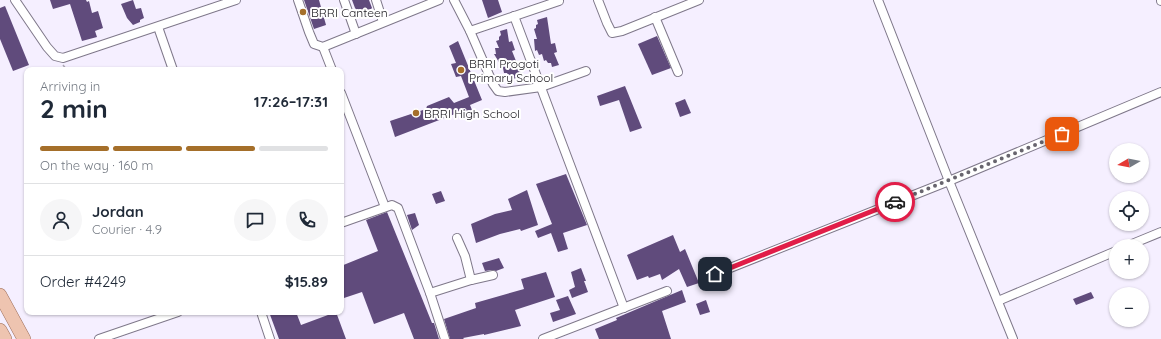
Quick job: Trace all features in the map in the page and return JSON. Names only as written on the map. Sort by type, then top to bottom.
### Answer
[{"type":"main road","points":[[0,295],[24,339]]},
{"type":"main road","points":[[0,312],[14,339]]},
{"type":"main road","points":[[0,330],[5,339]]},
{"type":"street","points":[[15,0],[47,47],[55,56],[63,58],[236,0]]},
{"type":"street","points":[[298,0],[308,32],[314,44],[323,47],[439,0]]},
{"type":"street","points":[[344,0],[356,34]]},
{"type":"street","points":[[376,0],[383,22]]},
{"type":"street","points":[[454,0],[470,31],[493,84],[498,90],[505,92],[541,87],[586,71]]},
{"type":"street","points":[[598,0],[612,33],[622,31],[699,0]]},
{"type":"street","points":[[878,0],[949,181],[1014,339]]},
{"type":"street","points":[[470,31],[559,1]]},
{"type":"street","points":[[514,16],[624,308]]},
{"type":"street","points":[[655,17],[678,72]]},
{"type":"street","points":[[158,27],[172,67]]},
{"type":"street","points":[[323,47],[331,67]]},
{"type":"street","points":[[715,274],[949,181],[1161,92]]},
{"type":"street","points":[[344,101],[385,207]]},
{"type":"street","points":[[344,222],[392,204],[398,208],[430,293],[445,339]]},
{"type":"street","points":[[1144,239],[1161,232]]},
{"type":"street","points":[[457,238],[465,256],[471,280]]},
{"type":"street","points":[[998,301],[1109,254]]},
{"type":"street","points":[[430,293],[471,280],[493,275]]},
{"type":"street","points":[[543,339],[667,291]]},
{"type":"street","points":[[99,339],[169,315]]},
{"type":"street","points":[[262,315],[270,339]]},
{"type":"building","points":[[50,0],[89,1],[92,13],[98,11],[103,28],[95,31],[97,37],[82,41],[70,4],[53,9]]},
{"type":"building","points":[[133,0],[136,9],[141,8],[144,18],[140,20],[140,22],[133,25],[127,18],[121,4]]},
{"type":"building","points":[[304,0],[319,0],[326,25],[314,29]]},
{"type":"building","points":[[352,0],[369,0],[372,8],[368,12],[361,15],[355,8]]},
{"type":"building","points":[[482,0],[498,0],[502,12],[488,18]]},
{"type":"building","points":[[5,6],[29,65],[13,71],[0,39],[0,8]]},
{"type":"building","points":[[547,17],[551,44],[555,43],[557,52],[554,53],[559,65],[552,67],[551,63],[548,63],[546,60],[544,61],[542,54],[539,55],[537,50],[535,51],[534,39],[537,39],[534,29],[538,24],[537,20]]},
{"type":"building","points":[[507,29],[509,42],[512,41],[515,50],[512,51],[522,76],[513,79],[511,75],[509,76],[507,73],[504,73],[502,63],[500,64],[494,54],[496,54],[495,48],[499,48],[496,41],[499,40],[501,35],[500,31]]},
{"type":"building","points":[[657,36],[671,68],[652,75],[638,44]]},
{"type":"building","points":[[458,41],[482,100],[470,105],[474,115],[464,119],[461,112],[395,137],[390,121],[426,109],[427,106],[449,97],[454,103],[469,97],[461,76],[456,77],[451,64],[456,63],[449,46]]},
{"type":"building","points":[[625,86],[642,128],[630,132],[619,100],[600,106],[597,96]]},
{"type":"building","points":[[685,99],[691,113],[680,117],[675,103]]},
{"type":"building","points":[[566,174],[587,225],[563,233],[568,249],[558,252],[551,233],[538,238],[535,231],[552,224],[536,184]]},
{"type":"building","points":[[527,190],[538,225],[521,231],[520,229],[500,234],[476,243],[471,224],[495,214],[512,210],[508,199]]},
{"type":"building","points":[[441,191],[445,201],[436,204],[432,194]]},
{"type":"building","points":[[387,212],[432,323],[434,323],[439,339],[414,339],[404,313],[374,324],[362,292],[344,298],[344,265],[378,251],[366,220]]},
{"type":"building","points":[[415,213],[419,225],[412,230],[407,215]]},
{"type":"building","points":[[673,235],[680,252],[685,249],[699,283],[687,287],[679,269],[662,280],[660,274],[637,280],[627,255]]},
{"type":"building","points":[[499,258],[504,268],[496,271],[485,271],[482,263]]},
{"type":"building","points":[[581,268],[588,292],[572,298],[569,290],[575,287],[571,272]]},
{"type":"building","points":[[546,272],[555,297],[515,310],[521,326],[484,335],[463,338],[464,339],[450,339],[444,319],[476,308],[475,303],[524,289],[521,279]]},
{"type":"building","points":[[682,290],[686,302],[662,311],[671,339],[599,339],[595,329],[617,320],[616,318]]},
{"type":"building","points":[[1091,292],[1094,298],[1076,305],[1073,299]]},
{"type":"building","points":[[568,296],[576,314],[553,322],[550,313],[560,310],[556,300]]},
{"type":"building","points":[[706,300],[710,312],[700,315],[696,304]]},
{"type":"building","points":[[270,315],[297,315],[301,325],[328,315],[337,315],[346,339],[279,339]]},
{"type":"way so far","points":[[895,202],[1062,134]]},
{"type":"place","name":"BRRI Canteen","points":[[303,12]]},
{"type":"place","name":"BRRI Progoti Primary School","points":[[461,70]]},
{"type":"place","name":"BRRI High School","points":[[416,113]]},
{"type":"route","points":[[715,274],[895,202]]}]
